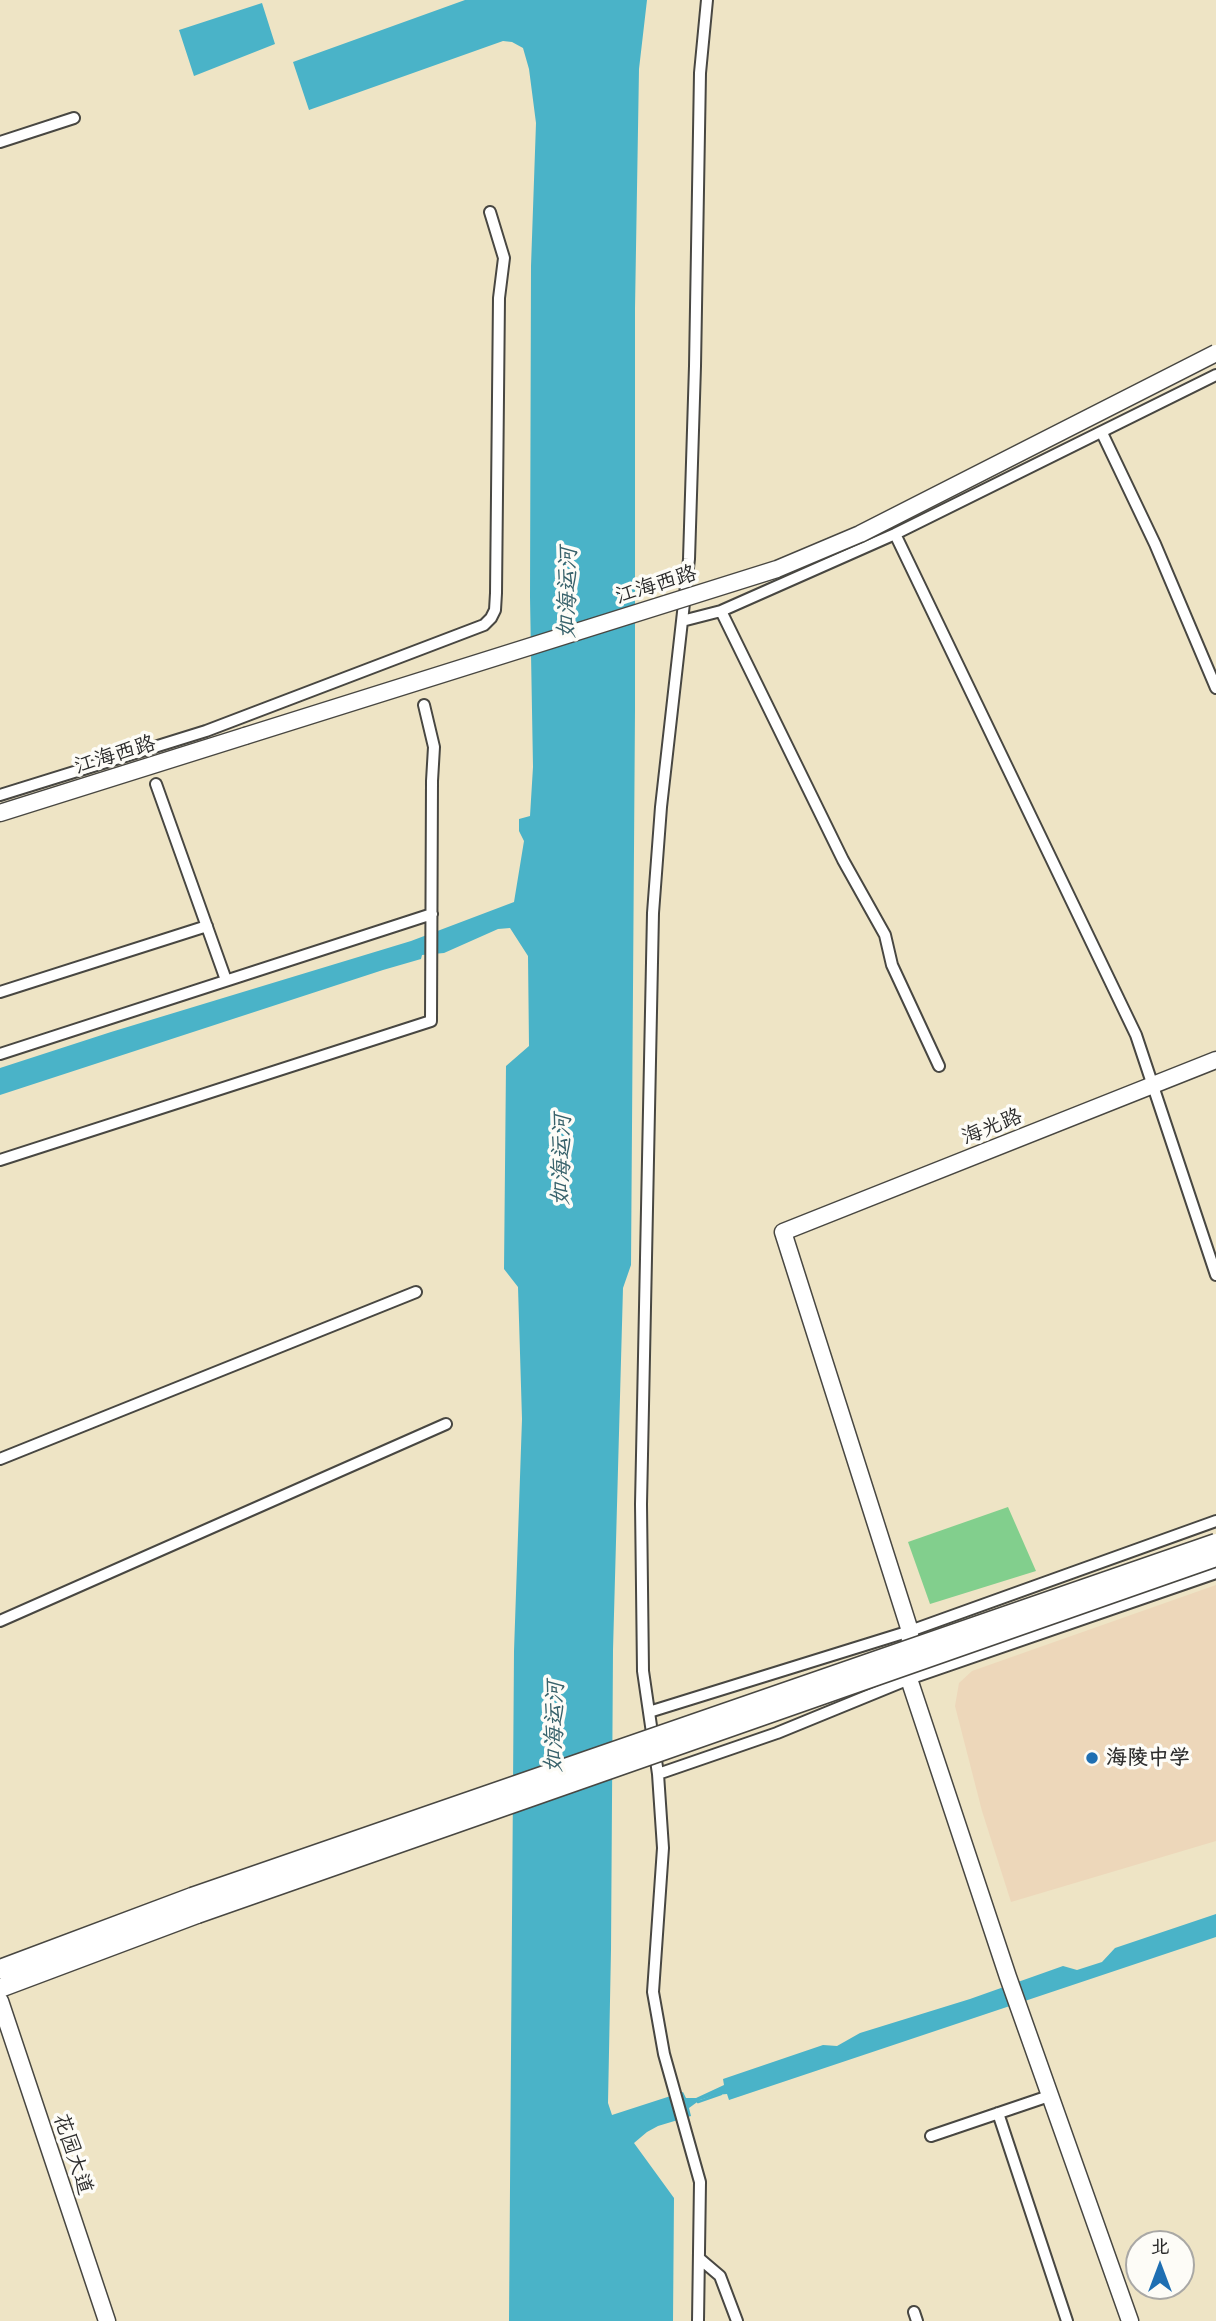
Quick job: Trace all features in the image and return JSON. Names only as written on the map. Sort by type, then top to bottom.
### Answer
[{"type":"main road","points":[[0,1988],[194,1906],[1216,1543]]},
{"type":"main road","points":[[0,1969],[194,1906],[1216,1557]]},
{"type":"street","points":[[698,2321],[700,2182],[664,2053],[653,1992],[663,1848],[658,1774],[643,1671],[641,1504],[653,913],[661,807],[689,559],[700,74],[707,0]]},
{"type":"street","points":[[0,142],[74,118]]},
{"type":"street","points":[[0,795],[206,731],[484,625],[491,618],[495,610],[496,593],[499,298],[504,258],[490,212]]},
{"type":"street","name":"江海西路","points":[[0,813],[777,569],[860,534],[1216,353]]},
{"type":"street","points":[[682,621],[721,611],[895,534],[1216,375]]},
{"type":"street","points":[[1102,433],[1155,544],[1216,688]]},
{"type":"street","points":[[895,534],[1136,1035],[1216,1275]]},
{"type":"street","points":[[721,611],[843,860],[885,935],[892,965],[940,1066]]},
{"type":"street","points":[[0,1160],[432,1021],[432,781],[435,747],[425,705]]},
{"type":"street","points":[[156,784],[226,980]]},
{"type":"street","points":[[0,1054],[432,914]]},
{"type":"street","points":[[0,992],[207,926]]},
{"type":"street","name":"海光路","points":[[910,1631],[783,1232],[1216,1060]]},
{"type":"street","points":[[0,1459],[416,1292]]},
{"type":"street","points":[[0,1621],[446,1424]]},
{"type":"street","points":[[649,1712],[910,1631],[1216,1521]]},
{"type":"street","points":[[658,1774],[777,1733],[909,1679],[1216,1573]]},
{"type":"street","points":[[910,1631],[909,1679],[1020,2013],[1130,2321]]},
{"type":"street","name":"花园大道","points":[[0,2001],[107,2321]]},
{"type":"street","points":[[931,2136],[1049,2096]]},
{"type":"street","points":[[998,2113],[1067,2321]]},
{"type":"street","points":[[699,2259],[720,2276],[737,2321]]},
{"type":"shaded area","name":"海陵中学","points":[[1216,1585],[1216,1841],[1011,1902],[982,1811],[955,1706],[959,1683],[972,1671]]},
{"type":"green space","points":[[1008,1507],[1036,1571],[930,1604],[908,1542]]},
{"type":"water","name":"如海运河","points":[[465,0],[647,0],[639,69],[635,308],[631,1265],[623,1288],[613,1650],[608,2103],[612,2115],[683,2092],[686,2098],[696,2098],[724,2085],[723,2079],[823,2045],[837,2046],[860,2033],[970,1999],[1063,1966],[1077,1970],[1102,1962],[1115,1948],[1216,1914],[1216,1937],[729,2100],[727,2094],[700,2100],[689,2108],[691,2116],[647,2132],[634,2143],[674,2198],[673,2321],[509,2321],[514,1651],[522,1419],[518,1287],[504,1269],[506,1066],[529,1046],[528,956],[510,928],[498,929],[444,953],[422,955],[421,959],[0,1095],[0,1068],[411,941],[514,902],[524,841],[519,831],[519,819],[530,816],[533,767],[530,597],[531,266],[536,123],[529,69],[523,48],[503,41],[309,110],[293,62]]},
{"type":"water","points":[[262,3],[275,44],[194,76],[179,30]]},
{"type":"waterway","points":[[698,2102],[721,2094]]},
{"type":"place","name":"海陵中学","points":[[1092,1758]]}]
